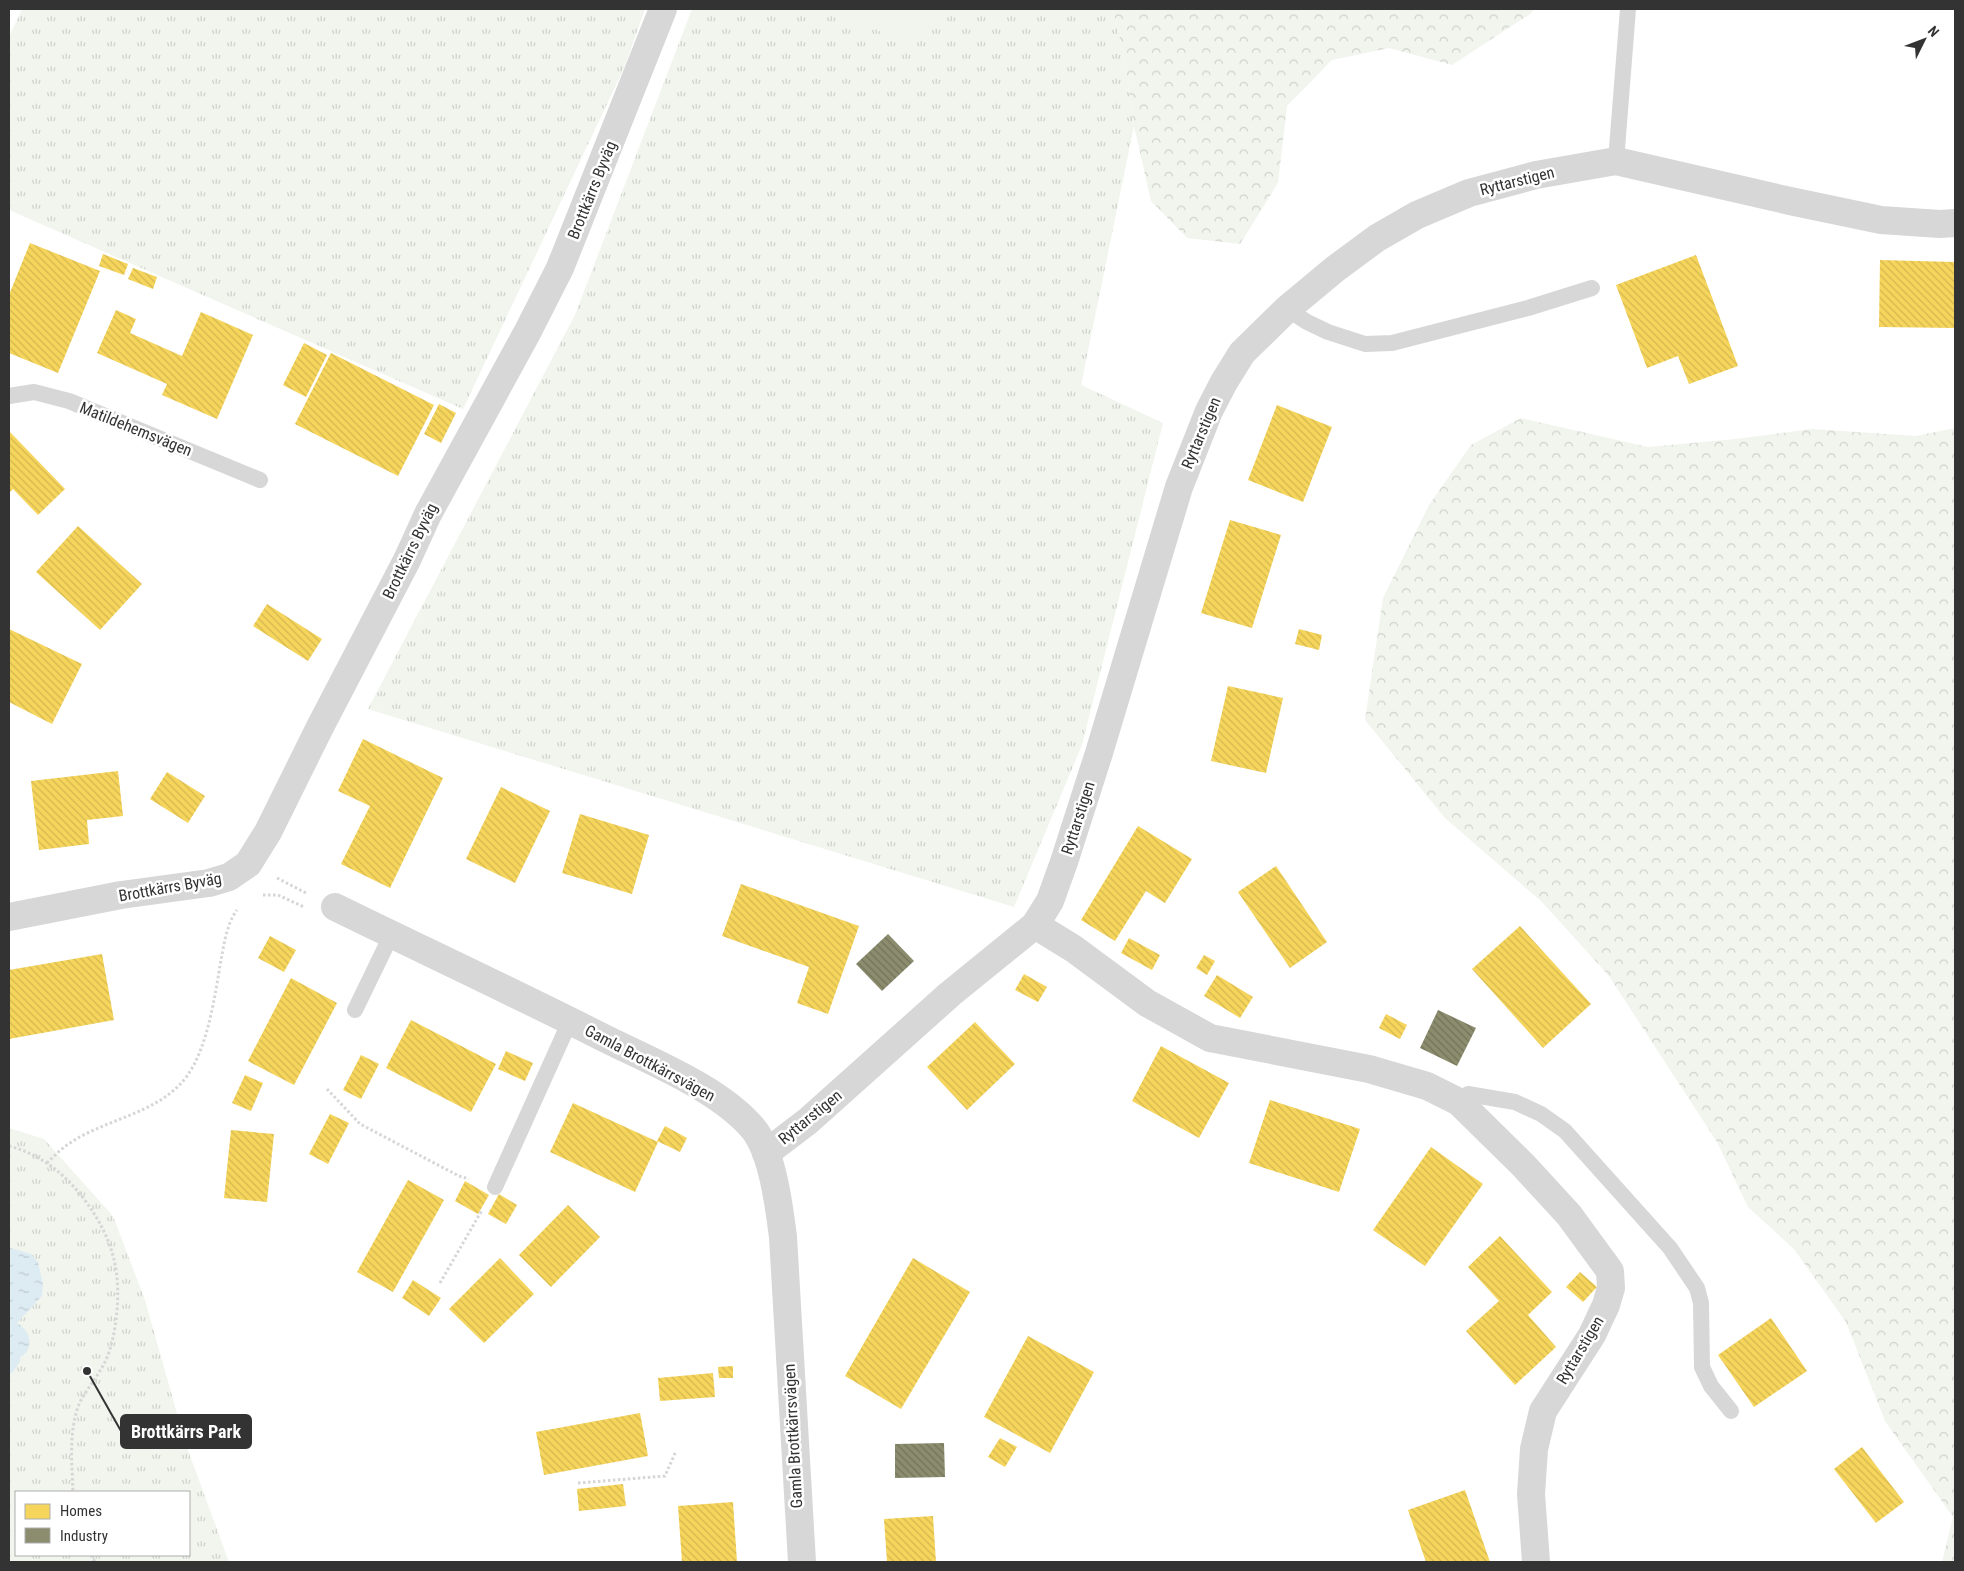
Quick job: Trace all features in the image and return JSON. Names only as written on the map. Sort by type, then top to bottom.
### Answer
[{"type":"street","name":"Brottkärrs Byväg","points":[[9,917],[121,895],[210,883],[229,876],[248,864],[276,818],[320,727],[408,560],[428,514],[528,331],[560,268],[664,9]]},
{"type":"street","name":"Ryttarstigen","points":[[766,1153],[808,1121],[950,994],[1035,925],[1050,901],[1064,862],[1099,753],[1179,487],[1209,411],[1242,353],[1334,269],[1377,238],[1417,215],[1469,194],[1536,175],[1616,161],[1881,220],[1940,224],[1955,223]]},
{"type":"street","name":"Gamla Brottkärrsvägen","points":[[322,908],[394,936],[682,1077],[714,1096],[755,1132],[766,1153],[778,1198],[783,1237],[802,1562]]},
{"type":"street","name":"Ryttarstigen","points":[[1035,925],[1074,949],[1147,1002],[1210,1038],[1369,1069],[1426,1086],[1459,1102],[1511,1153],[1569,1215],[1610,1270],[1611,1288],[1606,1305],[1592,1335],[1543,1411],[1534,1449],[1531,1494],[1536,1562]]},
{"type":"lane","points":[[1616,161],[1628,9]]},
{"type":"lane","points":[[1287,310],[1328,332],[1365,344],[1392,343],[1518,310],[1592,288]]},
{"type":"lane","name":"Matildehemsvägen","points":[[9,396],[34,392],[69,401],[260,480]]},
{"type":"lane","points":[[355,1010],[386,946],[394,936]]},
{"type":"lane","points":[[495,1187],[570,1021]]},
{"type":"lane","points":[[1459,1102],[1468,1094],[1516,1102],[1549,1119],[1570,1136],[1670,1248],[1697,1288],[1700,1303],[1702,1367],[1711,1386],[1731,1411]]},
{"type":"path","points":[[259,895],[278,895],[322,908]]},
{"type":"path","points":[[47,1163],[70,1143],[158,1102],[173,1093],[188,1075],[196,1061],[210,1017],[223,948],[233,916],[238,909]]},
{"type":"path","points":[[328,1089],[360,1124],[460,1176],[495,1187],[440,1283]]},
{"type":"path","points":[[9,1146],[36,1157],[60,1171],[96,1214],[109,1242],[116,1268],[119,1290],[114,1340],[104,1363],[80,1403],[72,1432],[73,1491]]},
{"type":"path","points":[[578,1483],[665,1476],[676,1450]]},
{"type":"green space","points":[[22,9],[645,9],[624,68],[463,409],[9,210],[9,37]]},
{"type":"green space","points":[[692,9],[1113,9],[1124,56],[1134,126],[1081,385],[1163,423],[1082,745],[1014,907],[368,709],[575,315]]},
{"type":"green space","points":[[831,9],[932,9],[914,47]]},
{"type":"green space","points":[[1113,9],[1534,9],[1530,14],[1452,65],[1389,48],[1332,60],[1287,106],[1278,183],[1240,244],[1187,238],[1151,201],[1134,126],[1124,56]]},
{"type":"green space","points":[[1521,418],[1648,447],[1735,439],[1812,429],[1916,436],[1955,428],[1955,1562],[1942,1562],[1953,1517],[1885,1421],[1846,1322],[1794,1249],[1748,1207],[1717,1142],[1609,976],[1542,902],[1445,818],[1365,720],[1383,598],[1429,505],[1471,445]]},
{"type":"green space","points":[[9,1128],[44,1139],[113,1216],[145,1300],[185,1442],[229,1562],[9,1562]]},
{"type":"water","points":[[9,1249],[31,1254],[38,1262],[43,1285],[42,1296],[17,1323],[24,1329],[30,1341],[26,1353],[16,1358],[9,1357]]},
{"type":"building: Homes","points":[[30,243],[100,271],[58,373],[9,353],[9,295]]},
{"type":"building: Homes","points":[[103,254],[128,264],[124,275],[99,266]]},
{"type":"building: Homes","points":[[1696,255],[1738,366],[1689,384],[1678,356],[1647,368],[1616,285]]},
{"type":"building: Homes","points":[[1880,260],[1955,262],[1955,328],[1879,327]]},
{"type":"building: Homes","points":[[133,268],[157,277],[153,289],[128,279]]},
{"type":"building: Homes","points":[[116,310],[136,319],[130,333],[182,356],[201,312],[253,335],[217,419],[162,395],[167,384],[97,353]]},
{"type":"building: Homes","points":[[304,343],[327,355],[306,397],[283,385]]},
{"type":"building: Homes","points":[[331,353],[434,405],[398,476],[295,424]]},
{"type":"building: Homes","points":[[439,404],[456,413],[441,443],[424,434]]},
{"type":"building: Homes","points":[[1277,405],[1332,427],[1303,502],[1248,480]]},
{"type":"building: Homes","points":[[9,431],[65,489],[38,515],[13,489],[9,493]]},
{"type":"building: Homes","points":[[1230,520],[1281,535],[1252,628],[1201,613]]},
{"type":"building: Homes","points":[[78,526],[142,584],[100,630],[36,572]]},
{"type":"building: Homes","points":[[267,604],[322,639],[308,661],[253,626]]},
{"type":"building: Homes","points":[[9,629],[82,664],[52,724],[9,702]]},
{"type":"building: Homes","points":[[1299,629],[1322,635],[1319,650],[1295,644]]},
{"type":"building: Homes","points":[[1228,686],[1283,698],[1266,773],[1211,761]]},
{"type":"building: Homes","points":[[363,739],[443,778],[390,888],[341,864],[370,806],[338,791]]},
{"type":"building: Homes","points":[[118,771],[123,816],[87,820],[89,844],[39,850],[31,781]]},
{"type":"building: Homes","points":[[167,772],[205,796],[188,823],[150,799]]},
{"type":"building: Homes","points":[[501,787],[550,811],[515,883],[466,859]]},
{"type":"building: Homes","points":[[580,814],[649,835],[632,894],[562,873]]},
{"type":"building: Homes","points":[[1138,826],[1192,859],[1165,903],[1146,891],[1115,941],[1081,920]]},
{"type":"building: Homes","points":[[1276,866],[1327,942],[1290,968],[1238,892]]},
{"type":"building: Homes","points":[[741,884],[859,926],[828,1014],[797,1003],[809,967],[722,936]]},
{"type":"building: Homes","points":[[1520,926],[1591,1004],[1543,1048],[1472,969]]},
{"type":"building: Homes","points":[[270,936],[296,950],[284,972],[258,958]]},
{"type":"building: Homes","points":[[1129,938],[1160,955],[1152,970],[1121,953]]},
{"type":"building: Homes","points":[[102,954],[114,1020],[9,1039],[9,970]]},
{"type":"building: Homes","points":[[1204,955],[1215,961],[1207,975],[1196,968]]},
{"type":"building: Homes","points":[[1024,974],[1047,987],[1038,1002],[1015,990]]},
{"type":"building: Homes","points":[[1217,975],[1253,997],[1240,1018],[1204,996]]},
{"type":"building: Homes","points":[[291,978],[337,1003],[294,1085],[248,1061]]},
{"type":"building: Homes","points":[[1386,1014],[1407,1025],[1400,1039],[1379,1028]]},
{"type":"building: Homes","points":[[411,1020],[496,1064],[471,1112],[386,1068]]},
{"type":"building: Homes","points":[[975,1022],[1015,1064],[967,1110],[927,1067]]},
{"type":"building: Homes","points":[[1161,1046],[1229,1083],[1199,1138],[1132,1101]]},
{"type":"building: Homes","points":[[506,1051],[533,1063],[525,1081],[498,1069]]},
{"type":"building: Homes","points":[[361,1055],[379,1064],[361,1099],[343,1090]]},
{"type":"building: Homes","points":[[245,1075],[263,1083],[251,1111],[232,1103]]},
{"type":"building: Homes","points":[[1270,1100],[1360,1129],[1339,1192],[1249,1163]]},
{"type":"building: Homes","points":[[573,1103],[658,1142],[635,1192],[550,1152]]},
{"type":"building: Homes","points":[[330,1114],[349,1123],[328,1164],[309,1154]]},
{"type":"building: Homes","points":[[665,1126],[687,1138],[680,1152],[657,1141]]},
{"type":"building: Homes","points":[[231,1130],[274,1134],[267,1202],[224,1198]]},
{"type":"building: Homes","points":[[1431,1147],[1483,1184],[1425,1266],[1373,1230]]},
{"type":"building: Homes","points":[[408,1180],[444,1200],[393,1292],[357,1272]]},
{"type":"building: Homes","points":[[465,1181],[489,1195],[478,1214],[455,1201]]},
{"type":"building: Homes","points":[[499,1194],[517,1205],[506,1224],[488,1214]]},
{"type":"building: Homes","points":[[568,1205],[600,1237],[551,1287],[519,1255]]},
{"type":"building: Homes","points":[[1500,1236],[1552,1292],[1528,1315],[1556,1347],[1515,1385],[1466,1331],[1499,1301],[1468,1267]]},
{"type":"building: Homes","points":[[500,1258],[534,1294],[484,1343],[449,1309]]},
{"type":"building: Homes","points":[[913,1258],[970,1292],[901,1409],[845,1376]]},
{"type":"building: Homes","points":[[1580,1272],[1597,1287],[1583,1302],[1566,1287]]},
{"type":"building: Homes","points":[[413,1280],[441,1298],[429,1316],[402,1298]]},
{"type":"building: Homes","points":[[1771,1318],[1807,1371],[1754,1407],[1718,1355]]},
{"type":"building: Homes","points":[[1028,1336],[1094,1372],[1050,1453],[984,1417]]},
{"type":"building: Homes","points":[[733,1366],[733,1378],[719,1378],[718,1367]]},
{"type":"building: Homes","points":[[713,1373],[715,1397],[660,1401],[658,1378]]},
{"type":"building: Homes","points":[[640,1413],[648,1456],[544,1475],[536,1432]]},
{"type":"building: Homes","points":[[1000,1438],[1017,1447],[1005,1467],[988,1457]]},
{"type":"building: Homes","points":[[1862,1447],[1904,1502],[1876,1523],[1834,1469]]},
{"type":"building: Homes","points":[[623,1484],[626,1506],[579,1511],[577,1489]]},
{"type":"building: Homes","points":[[1465,1490],[1490,1562],[1426,1562],[1408,1510]]},
{"type":"building: Homes","points":[[733,1502],[737,1562],[682,1562],[678,1506]]},
{"type":"building: Homes","points":[[933,1516],[936,1562],[887,1562],[884,1519]]},
{"type":"building: Industry","points":[[888,934],[914,961],[882,991],[856,964]]},
{"type":"building: Industry","points":[[1438,1010],[1476,1028],[1457,1066],[1420,1048]]},
{"type":"building: Industry","points":[[944,1443],[945,1477],[895,1478],[895,1444]]},
{"type":"waterway","points":[[9,1368],[15,1359]]},
{"type":"place","name":"Brottkärrs Park","points":[[87,1371]]}]
